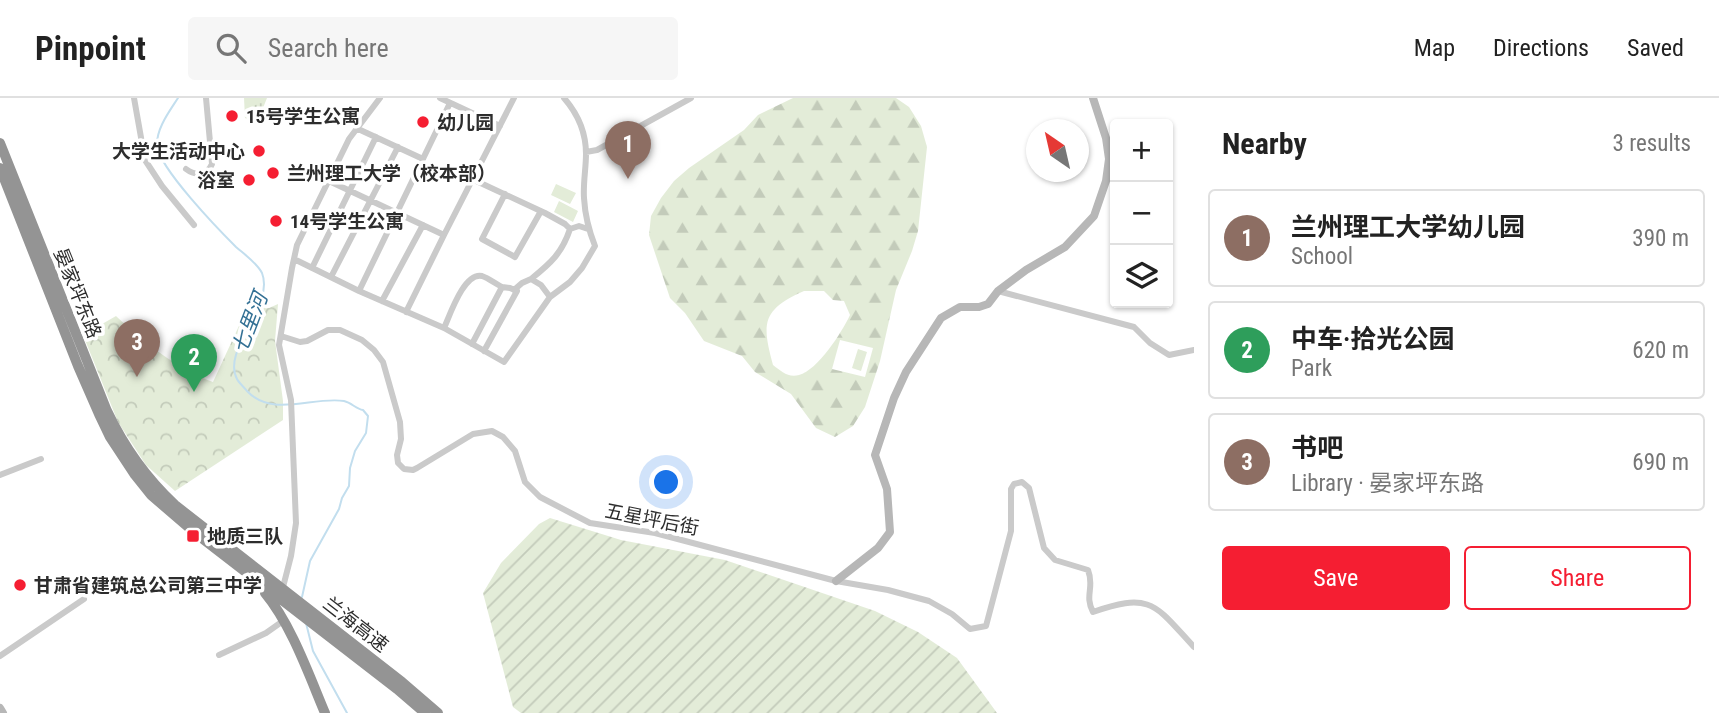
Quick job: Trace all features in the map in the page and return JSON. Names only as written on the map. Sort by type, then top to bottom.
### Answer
[{"type":"highway","name":"晏家坪东路","points":[[0,143],[107,411],[155,492]]},
{"type":"highway","name":"晏家坪东路","points":[[0,168],[78,366],[110,437],[123,457],[194,532],[249,569]]},
{"type":"highway","points":[[249,569],[271,601],[279,603]]},
{"type":"highway","name":"兰海高速","points":[[249,569],[279,603],[296,603],[402,682],[438,713]]},
{"type":"highway","points":[[279,603],[325,713]]},
{"type":"highway","points":[[279,603],[299,652]]},
{"type":"highway","name":"兰海高速","points":[[296,603],[308,621],[425,713]]},
{"type":"street","points":[[134,98],[145,160],[194,225]]},
{"type":"street","points":[[186,169],[200,174],[212,166],[206,98]]},
{"type":"street","points":[[219,655],[266,633],[279,603],[296,523],[290,400],[279,345],[294,259],[297,245],[349,139],[380,98]]},
{"type":"street","points":[[440,98],[500,126]]},
{"type":"street","points":[[406,312],[514,98]]},
{"type":"street","points":[[294,259],[444,328],[504,362],[550,297],[570,282],[592,253],[594,246],[588,229],[584,199],[586,152],[580,120],[564,98]]},
{"type":"street","points":[[586,152],[597,150],[691,98]]},
{"type":"street","points":[[836,581],[878,548],[890,532],[887,489],[875,455],[894,398],[906,372],[941,318],[960,307],[988,304],[998,291],[1026,270],[1065,247],[1094,216],[1106,181],[1108,159],[1105,138],[1093,98]]},
{"type":"street","points":[[359,291],[450,103]]},
{"type":"street","points":[[356,128],[423,159]]},
{"type":"street","points":[[312,268],[376,137]]},
{"type":"street","points":[[331,277],[398,147]]},
{"type":"street","points":[[472,179],[541,211],[570,229]]},
{"type":"street","points":[[329,181],[444,235]]},
{"type":"street","points":[[505,194],[482,239],[515,257],[541,211]]},
{"type":"street","points":[[382,300],[423,225]]},
{"type":"street","points":[[514,290],[559,255],[570,229],[579,226],[588,229]]},
{"type":"street","points":[[444,328],[465,283],[474,277],[481,276],[514,290]]},
{"type":"street","points":[[531,279],[541,285],[550,297]]},
{"type":"street","points":[[471,344],[502,287]]},
{"type":"street","points":[[484,351],[517,291],[514,290]]},
{"type":"street","points":[[998,291],[1134,327],[1150,343],[1169,355],[1194,351]]},
{"type":"street","name":"五星坪后街","points":[[281,336],[300,342],[328,330],[340,330],[362,340],[374,350],[383,362],[400,422],[401,439],[397,459],[404,469],[413,470],[473,433],[492,430],[503,437],[515,452],[525,482],[540,497],[590,523],[656,533],[836,581]]},
{"type":"street","points":[[0,475],[41,459]]},
{"type":"street","points":[[836,581],[888,590],[929,601],[952,614],[970,629],[986,626],[1012,531],[1011,489],[1016,482],[1022,482],[1028,488],[1044,548],[1055,560],[1088,570],[1092,579],[1088,602],[1094,611],[1135,601],[1157,607],[1194,647]]},
{"type":"street","points":[[0,656],[84,600]]},
{"type":"street","points":[[0,708],[3,713]]},
{"type":"green space","points":[[244,98],[267,98],[257,123],[245,118]]},
{"type":"green space","points":[[793,98],[896,98],[909,107],[921,126],[927,147],[918,231],[896,290],[880,361],[865,407],[853,426],[835,437],[816,428],[791,394],[755,372],[742,356],[704,341],[685,313],[670,298],[649,235],[651,216],[674,181],[744,130],[758,115]],"holes":[[[804,291],[824,291],[833,300],[844,301],[850,315],[835,340],[814,366],[806,372],[791,376],[773,365],[767,339],[768,320],[779,305]],[[840,340],[873,348],[865,377],[832,369]]]},
{"type":"green space","points":[[556,184],[576,193],[570,204],[551,195]]},
{"type":"green space","points":[[559,201],[578,211],[573,222],[554,212]]},
{"type":"green space","points":[[250,302],[269,308],[278,304],[275,341],[283,420],[175,491],[146,465],[118,422],[83,335],[116,316],[162,354],[213,382]]},
{"type":"green space","points":[[858,349],[867,352],[861,371],[852,368]]},
{"type":"green space","points":[[550,518],[621,540],[725,560],[875,611],[918,632],[957,658],[997,713],[521,713],[513,707],[483,593],[501,563],[539,524]]},
{"type":"waterway","name":"七里河","points":[[178,98],[159,133],[157,146],[161,156],[191,198],[262,273],[264,286],[261,299],[236,355],[234,367],[238,380],[257,399],[268,403],[281,405],[344,401],[363,410],[368,416],[366,433],[355,451],[350,468],[349,486],[310,561],[302,597]]},
{"type":"waterway","name":"七里河","points":[[306,623],[313,651],[347,713]]},
{"type":"place","name":"15号学生公寓","points":[[232,116]]},
{"type":"place","name":"幼儿园","points":[[423,122]]},
{"type":"place","name":"大学生活动中心","points":[[259,151]]},
{"type":"place","name":"兰州理工大学（校本部）","points":[[273,173]]},
{"type":"place","name":"兰州理工大学幼儿园","points":[[628,179]]},
{"type":"place","name":"浴室","points":[[249,180]]},
{"type":"place","name":"14号学生公寓","points":[[276,221]]},
{"type":"place","name":"书吧","points":[[137,377]]},
{"type":"place","name":"中车·拾光公园","points":[[194,392]]},
{"type":"place","name":"地质三队","points":[[193,536]]},
{"type":"place","name":"甘肃省建筑总公司第三中学","points":[[20,585]]}]
